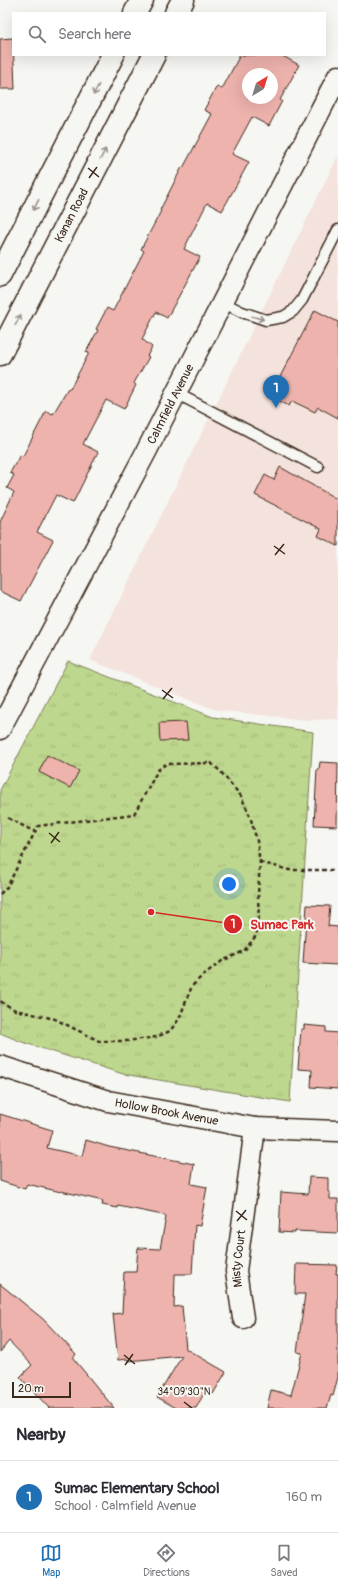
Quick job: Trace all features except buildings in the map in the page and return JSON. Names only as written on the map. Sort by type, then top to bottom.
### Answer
[{"type":"main road","points":[[136,12],[142,0]]},
{"type":"main road","points":[[177,12],[183,0]]},
{"type":"main road","points":[[0,275],[112,56]]},
{"type":"main road","name":"Kanan Road","points":[[0,354],[153,56]]},
{"type":"street","name":"Calmfield Avenue","points":[[0,729],[222,302],[333,99],[338,76]]},
{"type":"street","name":"Hollow Brook Avenue","points":[[0,1066],[108,1101],[255,1128],[338,1131]]},
{"type":"street","name":"Misty Court","points":[[243,1318],[236,1271],[255,1128]]},
{"type":"lane","points":[[222,302],[242,312],[266,320],[292,312],[302,300],[338,230]]},
{"type":"lane","points":[[176,393],[318,467]]},
{"type":"path","points":[[0,894],[7,887],[38,826],[134,814],[158,770],[166,764],[211,763],[220,771],[241,796],[250,816],[257,841],[260,862],[258,894],[260,926],[255,938],[244,951],[222,961],[202,975],[192,986],[179,1019],[170,1031],[156,1037],[127,1041],[98,1040],[55,1019],[14,1010],[0,1001]]},
{"type":"path","points":[[8,818],[35,832]]},
{"type":"path","points":[[260,862],[289,870],[338,870]]},
{"type":"shaded area","points":[[338,156],[338,719],[307,720],[216,710],[90,660]]},
{"type":"green space","points":[[68,661],[213,717],[313,732],[290,1102],[123,1074],[22,1042],[0,1033],[0,790]]},
{"type":"place","name":"Sumac Elementary School","points":[[276,408]]},
{"type":"place","name":"Sumac Park","points":[[151,912]]}]
